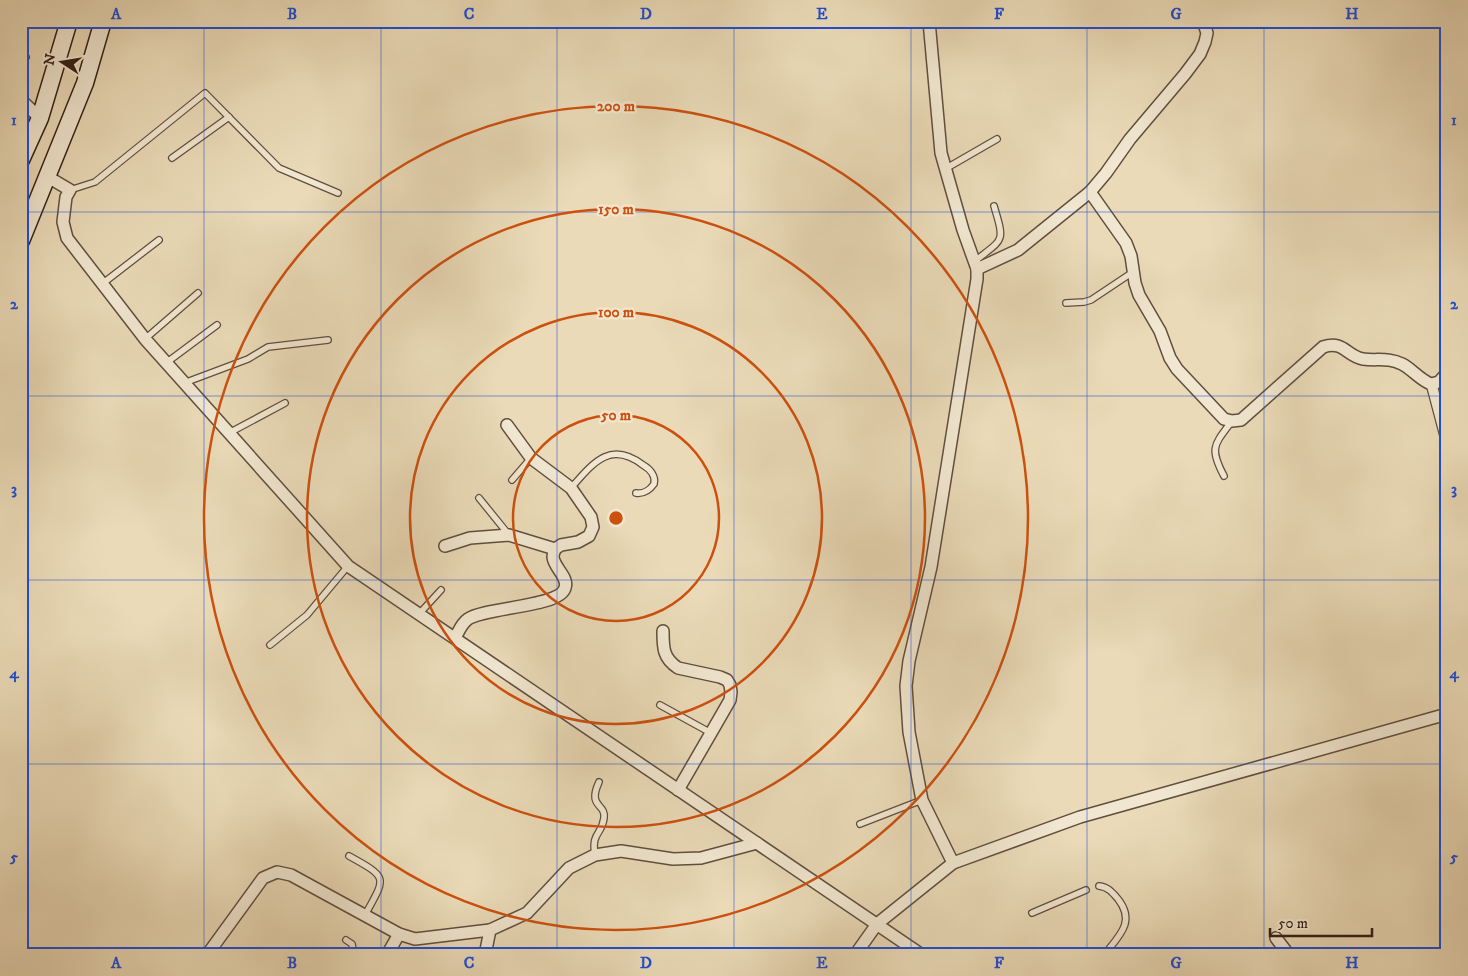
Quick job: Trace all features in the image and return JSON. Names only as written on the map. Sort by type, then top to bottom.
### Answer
[{"type":"main road","points":[[21,160],[40,118],[69,21]]},
{"type":"main road","points":[[21,241],[85,83],[103,21]]},
{"type":"street","points":[[929,21],[941,153],[976,265],[977,279],[931,567],[908,669],[907,705],[909,732],[922,800],[953,863]]},
{"type":"street","points":[[976,265],[1018,250],[1090,192],[1106,173],[1130,138],[1200,54],[1207,32],[1203,21]]},
{"type":"street","points":[[21,100],[40,118]]},
{"type":"street","points":[[48,177],[70,190],[66,197],[64,222],[67,238],[102,284],[145,339],[348,566],[922,955]]},
{"type":"street","points":[[1090,192],[1126,243],[1132,256],[1139,295],[1160,331],[1170,358],[1177,369],[1224,419],[1232,421],[1241,420],[1324,347],[1332,344],[1340,346],[1354,356],[1363,359],[1387,359],[1402,364],[1431,384],[1439,382],[1447,373]]},
{"type":"street","points":[[455,638],[462,625],[469,619],[481,614],[543,602],[560,596],[565,589],[566,582],[553,557],[555,549],[561,545],[578,542],[589,536],[593,527],[591,517],[571,488],[531,458],[507,425]]},
{"type":"street","points":[[445,546],[470,538],[509,535],[555,549]]},
{"type":"street","points":[[663,631],[663,649],[666,658],[672,664],[678,668],[720,677],[727,680],[730,685],[730,700],[678,790]]},
{"type":"street","points":[[855,955],[877,924],[953,863],[1080,817],[1447,714]]},
{"type":"street","points":[[213,953],[263,878],[277,872],[291,875],[399,934],[415,938],[490,930],[527,913],[569,868],[595,855],[621,851],[673,859],[701,858],[757,843]]},
{"type":"street","points":[[485,955],[490,930]]},
{"type":"street","points":[[387,955],[399,934]]},
{"type":"street","points":[[1276,938],[1288,955]]},
{"type":"lane","points":[[70,190],[95,182],[205,93],[279,168],[338,193]]},
{"type":"lane","points":[[172,158],[229,117]]},
{"type":"lane","points":[[945,169],[996,139]]},
{"type":"lane","points":[[976,265],[1001,238],[1001,228],[994,206]]},
{"type":"lane","points":[[102,284],[159,240]]},
{"type":"lane","points":[[1066,303],[1091,300],[1134,272]]},
{"type":"lane","points":[[145,339],[198,293]]},
{"type":"lane","points":[[166,363],[217,325]]},
{"type":"lane","points":[[184,383],[248,359],[268,348],[328,340]]},
{"type":"lane","points":[[1431,384],[1447,434]]},
{"type":"lane","points":[[1431,384],[1447,450]]},
{"type":"lane","points":[[229,433],[285,403]]},
{"type":"lane","points":[[1224,476],[1216,460],[1215,448],[1217,441],[1232,421]]},
{"type":"lane","points":[[571,488],[590,466],[608,454],[618,453],[633,458],[644,465],[654,476],[654,484],[651,489],[646,492],[636,493]]},
{"type":"lane","points":[[512,480],[531,458]]},
{"type":"lane","points":[[479,498],[509,535]]},
{"type":"lane","points":[[270,645],[307,615],[348,566]]},
{"type":"lane","points":[[420,614],[441,590]]},
{"type":"lane","points":[[660,705],[711,733]]},
{"type":"lane","points":[[595,855],[594,839],[605,817],[594,797],[599,782]]},
{"type":"lane","points":[[860,824],[922,800]]},
{"type":"lane","points":[[349,856],[376,871],[380,879],[380,888],[364,915]]},
{"type":"lane","points":[[1099,886],[1110,889],[1124,906],[1127,915],[1126,924],[1122,932],[1104,955]]},
{"type":"lane","points":[[1032,912],[1086,890]]},
{"type":"lane","points":[[346,940],[352,944],[354,955]]}]
